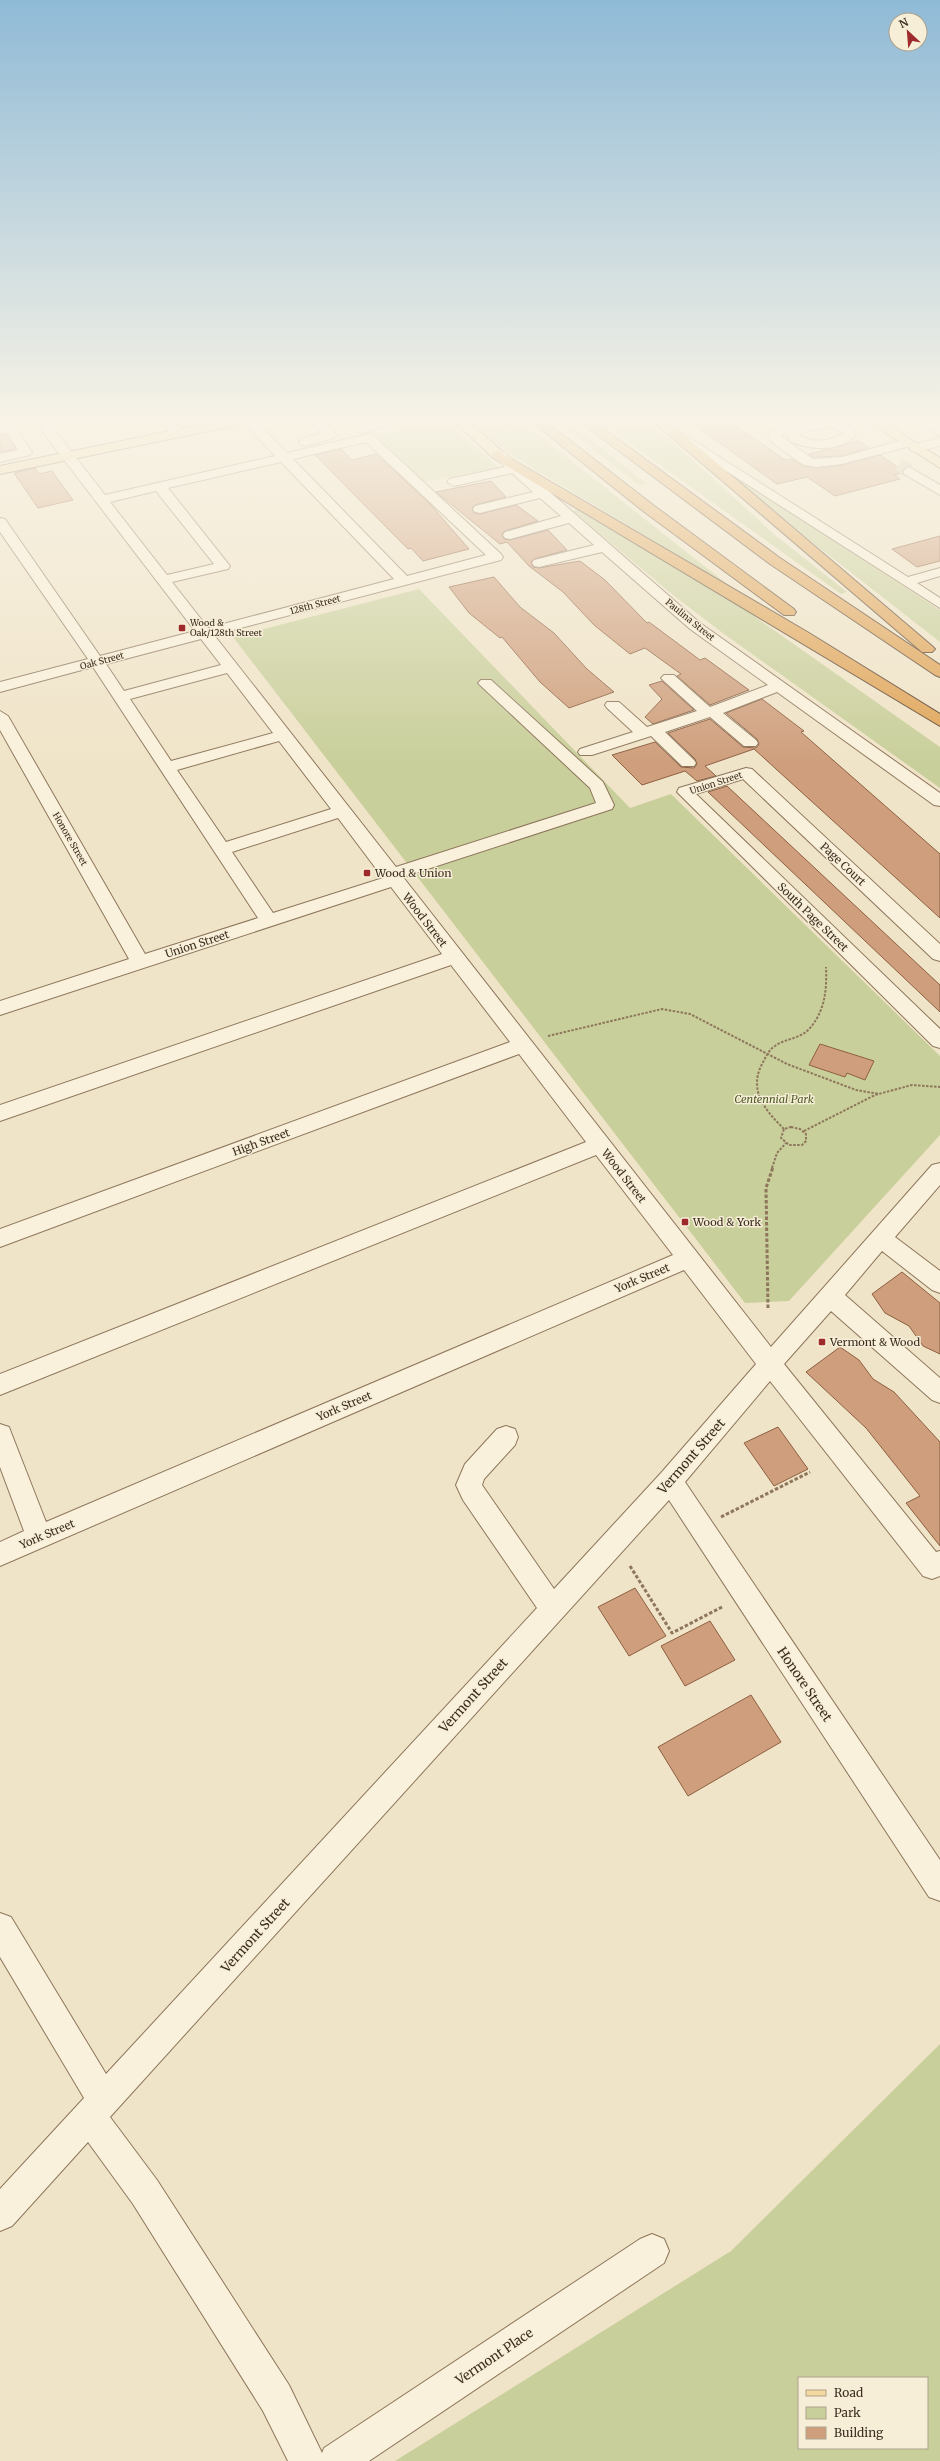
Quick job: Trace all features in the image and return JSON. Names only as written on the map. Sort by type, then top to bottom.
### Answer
[{"type":"highway","points":[[630,533],[804,636],[940,721]]},
{"type":"highway","points":[[682,533],[728,568],[940,716]]},
{"type":"highway","points":[[736,533],[769,557],[940,672]]},
{"type":"highway","points":[[792,533],[940,660]]},
{"type":"street","points":[[8,533],[121,697],[269,920]]},
{"type":"street","name":"Wood Street","points":[[125,533],[770,1364],[932,1567],[940,1563]]},
{"type":"street","points":[[162,580],[223,566],[197,533]]},
{"type":"street","points":[[357,533],[404,581]]},
{"type":"street","name":"128th Street","points":[[204,634],[496,557],[470,533]]},
{"type":"street","points":[[510,535],[518,533]]},
{"type":"street","name":"Paulina Street","points":[[588,533],[695,626],[940,801]]},
{"type":"street","points":[[830,533],[940,604]]},
{"type":"street","points":[[539,563],[605,547]]},
{"type":"street","points":[[906,582],[940,572]]},
{"type":"street","name":"Oak Street","points":[[0,687],[204,634]]},
{"type":"street","points":[[121,697],[230,667]]},
{"type":"street","points":[[669,678],[750,743]]},
{"type":"street","name":"Union Street","points":[[1,1005],[269,920],[606,805],[597,786],[486,683]]},
{"type":"street","points":[[586,752],[710,712],[779,686]]},
{"type":"street","points":[[613,706],[650,732],[688,763]]},
{"type":"street","name":"Honore Street","points":[[0,716],[140,962]]},
{"type":"street","points":[[168,768],[282,735]]},
{"type":"street","name":"Union Street","points":[[685,792],[746,773]]},
{"type":"street","name":"Page Court","points":[[746,773],[940,955]]},
{"type":"street","name":"South Page Street","points":[[685,792],[940,1041]]},
{"type":"street","points":[[222,849],[342,812]]},
{"type":"street","points":[[0,1112],[454,957]]},
{"type":"street","name":"High Street","points":[[0,1238],[522,1045]]},
{"type":"street","points":[[0,1385],[600,1145]]},
{"type":"street","name":"Vermont Street","points":[[0,2214],[552,1608],[670,1481],[770,1364],[940,1171]]},
{"type":"street","points":[[881,1238],[940,1284]]},
{"type":"street","name":"York Street","points":[[0,1554],[688,1258]]},
{"type":"street","points":[[830,1296],[939,1390]]},
{"type":"street","points":[[0,1435],[39,1537]]},
{"type":"street","points":[[506,1437],[474,1472],[469,1485],[472,1492],[552,1608]]},
{"type":"street","name":"Honore Street","points":[[670,1481],[940,1886]]},
{"type":"street","points":[[0,1928],[96,2108],[145,2192],[276,2398],[307,2461]]},
{"type":"street","name":"Vermont Place","points":[[337,2461],[652,2251]]},
{"type":"path","points":[[784,1129],[766,1110],[757,1094],[756,1073],[767,1054],[774,1046],[810,1028],[824,1003],[827,983],[826,967]]},
{"type":"path","points":[[548,1036],[568,1030],[662,1009],[690,1014],[787,1064],[856,1090],[879,1094]]},
{"type":"path","points":[[804,1131],[806,1140],[802,1145],[794,1146],[786,1144],[780,1134],[784,1129],[791,1127],[804,1131],[879,1094],[912,1085],[940,1087]]},
{"type":"path","points":[[768,1308],[766,1188],[778,1152],[786,1144]]},
{"type":"path","points":[[720,1517],[810,1472]]},
{"type":"path","points":[[630,1566],[672,1633],[722,1607]]},
{"type":"green space","points":[[599,533],[617,533],[744,609],[940,747],[940,788],[724,634],[673,595]]},
{"type":"green space","points":[[640,533],[662,533],[732,588]]},
{"type":"green space","points":[[755,533],[773,533],[847,592],[841,594]]},
{"type":"green space","points":[[800,533],[822,533],[940,610],[940,642]]},
{"type":"green space","name":"Centennial Park","points":[[419,589],[630,808],[671,794],[940,1056],[940,1135],[789,1301],[745,1303],[233,637]]},
{"type":"green space","points":[[940,2044],[940,2461],[395,2461],[731,2251]]},
{"type":"building","points":[[392,533],[455,533],[469,549],[423,561],[411,548],[408,549]]},
{"type":"building","points":[[486,533],[503,533],[502,534],[504,539],[510,540],[537,533],[551,533],[567,550],[534,559],[531,562],[533,567],[539,568],[580,561],[605,580],[647,623],[649,622],[700,660],[705,658],[749,690],[710,705],[677,676],[681,674],[645,648],[630,654],[594,625],[563,592],[529,566],[507,542],[500,544]]},
{"type":"building","points":[[940,536],[940,561],[917,567],[892,549]]},
{"type":"building","points":[[494,577],[520,607],[554,633],[587,669],[614,692],[569,708],[540,682],[502,637],[500,638],[469,613],[449,587]]},
{"type":"building","points":[[662,681],[694,710],[653,724],[645,717],[662,699],[649,685]]},
{"type":"building","points":[[762,699],[804,731],[801,732],[940,854],[940,918],[754,749],[705,766],[716,776],[697,781],[685,771],[642,785],[612,755],[655,742],[681,767],[694,768],[697,764],[695,759],[668,733],[710,719],[743,747],[756,748],[759,744],[757,739],[726,713]]},
{"type":"building","points":[[727,786],[940,985],[940,1012],[708,792]]},
{"type":"building","points":[[820,1044],[874,1061],[865,1080],[847,1073],[845,1077],[809,1065]]},
{"type":"building","points":[[902,1272],[940,1303],[940,1354],[923,1346],[909,1326],[885,1313],[872,1294]]},
{"type":"building","points":[[840,1347],[859,1360],[873,1379],[894,1392],[940,1442],[940,1546],[906,1503],[920,1496],[866,1428],[806,1372]]},
{"type":"building","points":[[778,1427],[808,1469],[774,1486],[744,1443]]},
{"type":"building","points":[[635,1588],[666,1636],[629,1656],[598,1607]]},
{"type":"building","points":[[710,1621],[735,1660],[685,1686],[661,1646]]},
{"type":"building","points":[[751,1695],[781,1742],[688,1796],[658,1747]]},
{"type":"place","name":"Wood & Oak/128th Street","points":[[182,628]]},
{"type":"place","name":"Wood & Union","points":[[367,873]]},
{"type":"place","name":"Wood & York","points":[[685,1222]]},
{"type":"place","name":"Vermont & Wood","points":[[822,1342]]}]
